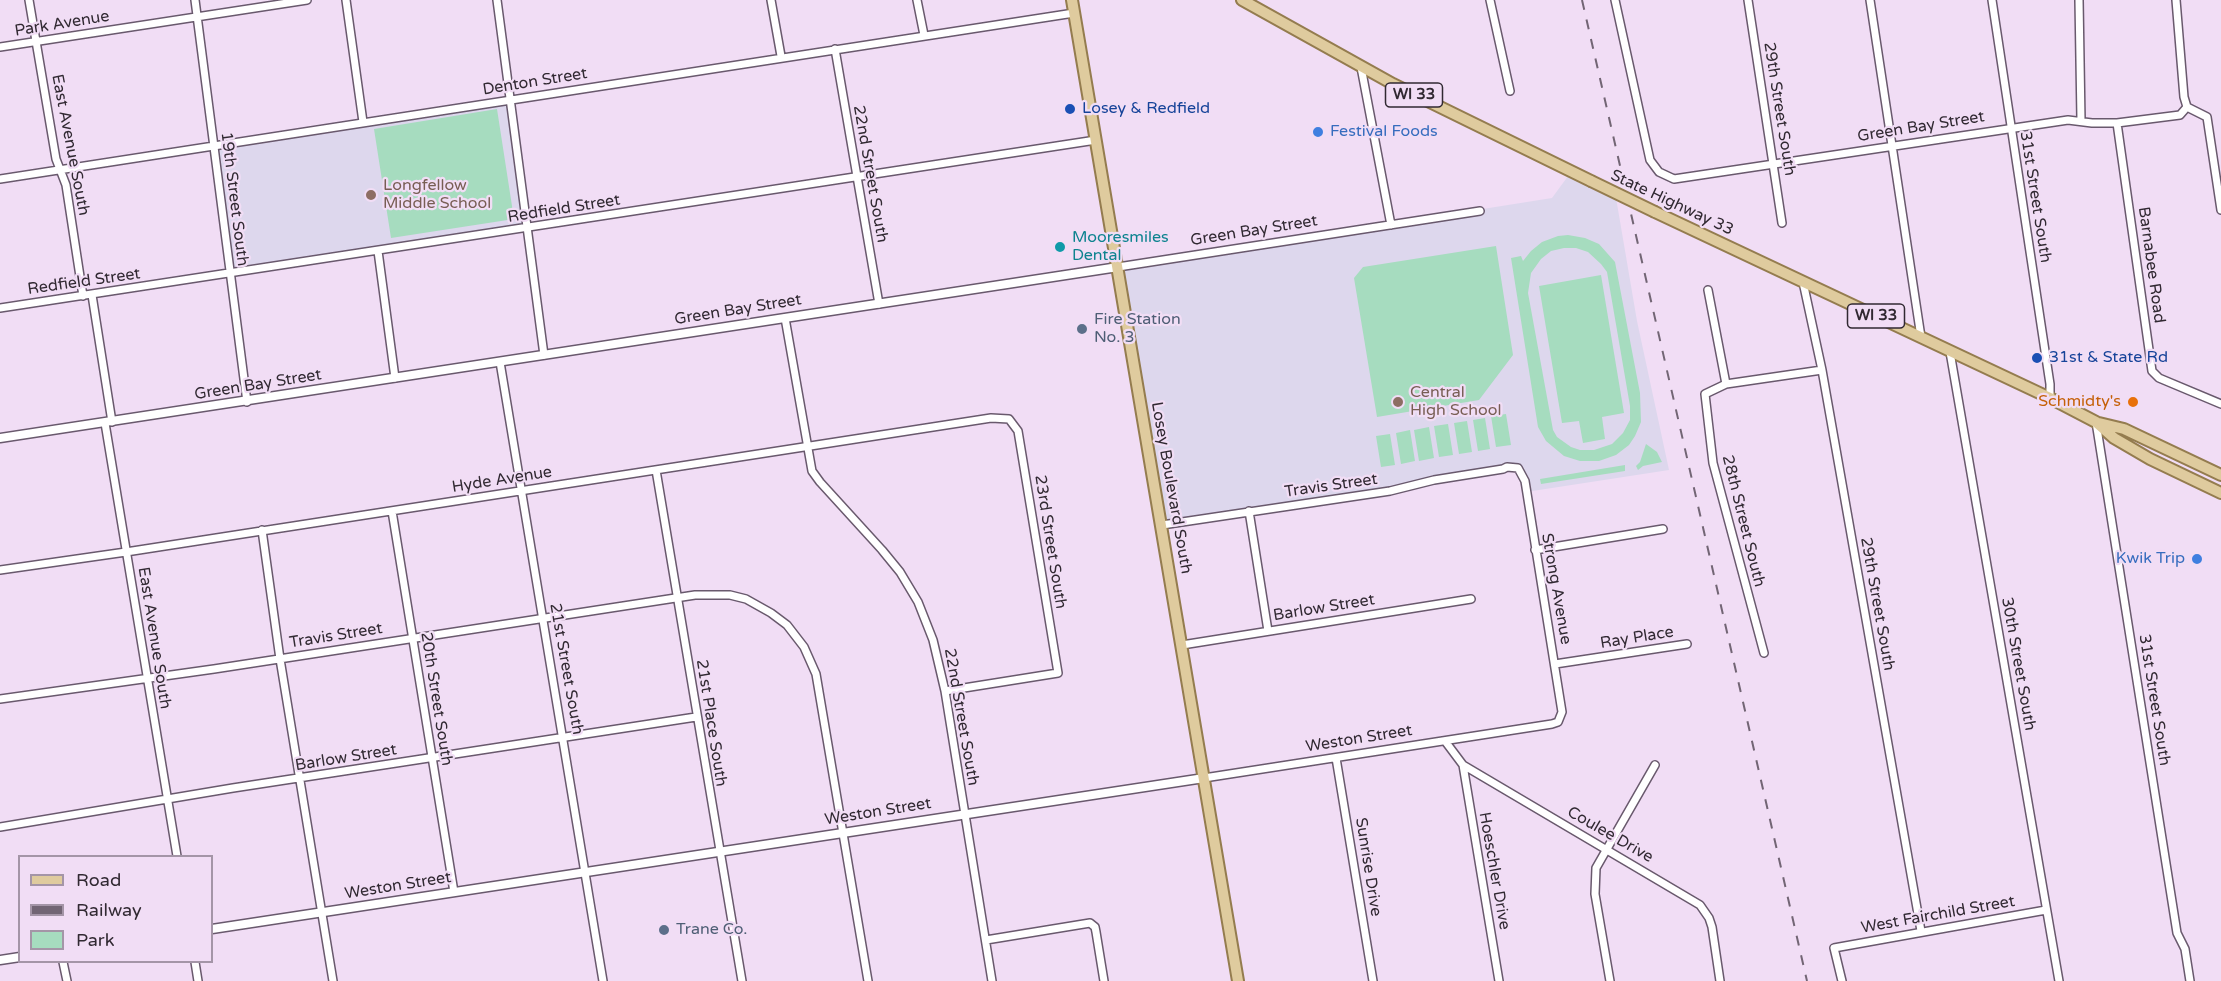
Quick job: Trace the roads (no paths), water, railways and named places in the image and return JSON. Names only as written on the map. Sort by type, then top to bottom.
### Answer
[{"type":"main road","name":"Losey Boulevard South","points":[[1072,0],[1238,981]]},
{"type":"main road","name":"State Highway 33","points":[[1242,0],[1361,67],[1459,118],[2050,398],[2096,422],[2122,443],[2221,493]]},
{"type":"main road","name":"State Highway 33","points":[[2096,422],[2124,429],[2221,475]]},
{"type":"street","name":"East Avenue South","points":[[29,0],[56,159],[66,186],[83,296]]},
{"type":"street","name":"19th Street South","points":[[195,0],[247,402]]},
{"type":"street","name":"Park Avenue","points":[[0,47],[307,0]]},
{"type":"street","points":[[345,0],[363,122]]},
{"type":"street","points":[[497,0],[544,356]]},
{"type":"street","points":[[771,0],[781,56]]},
{"type":"street","points":[[918,0],[924,35]]},
{"type":"street","points":[[1490,0],[1510,91]]},
{"type":"street","name":"Green Bay Street","points":[[1615,0],[1648,154],[1659,172],[1678,179],[2068,120],[2117,123],[2180,115],[2187,107]]},
{"type":"street","name":"29th Street South","points":[[1748,0],[1782,223]]},
{"type":"street","points":[[1870,0],[1921,337]]},
{"type":"street","name":"31st Street South","points":[[1992,0],[2050,384],[2050,398]]},
{"type":"street","points":[[2079,0],[2081,120]]},
{"type":"street","points":[[2176,0],[2184,97],[2187,107],[2207,117],[2221,210]]},
{"type":"street","name":"Denton Street","points":[[0,178],[1074,12]]},
{"type":"street","name":"22nd Street South","points":[[835,49],[879,304]]},
{"type":"street","points":[[1361,67],[1391,225]]},
{"type":"street","name":"Barnabee Road","points":[[2117,123],[2152,371],[2159,378],[2221,404]]},
{"type":"street","name":"Redfield Street","points":[[0,308],[1096,140]]},
{"type":"street","name":"Green Bay Street","points":[[0,438],[247,402],[1480,211]]},
{"type":"street","points":[[378,251],[395,378]]},
{"type":"street","name":"29th Street South","points":[[1803,282],[1822,370],[1921,931]]},
{"type":"street","points":[[1708,290],[1726,384],[1822,370]]},
{"type":"street","name":"East Avenue South","points":[[92,295],[126,552],[177,855]]},
{"type":"street","name":"22nd Street South","points":[[785,318],[812,471],[882,550],[911,590],[933,640],[945,691],[992,981]]},
{"type":"street","name":"30th Street South","points":[[1950,352],[2059,981]]},
{"type":"street","name":"21st Street South","points":[[500,362],[603,981]]},
{"type":"street","name":"28th Street South","points":[[1726,384],[1704,394],[1713,463],[1764,653]]},
{"type":"street","name":"Hyde Avenue","points":[[0,570],[991,418],[1009,419]]},
{"type":"street","name":"23rd Street South","points":[[945,691],[1058,673],[1018,431],[1009,419]]},
{"type":"street","name":"31st Street South","points":[[2096,422],[2176,928],[2185,949],[2190,981]]},
{"type":"street","name":"Strong Avenue","points":[[1503,469],[1516,466],[1523,475],[1562,715],[1557,722],[1550,725]]},
{"type":"street","name":"Travis Street","points":[[1162,525],[1390,491],[1434,480],[1503,469]]},
{"type":"street","name":"21st Place South","points":[[656,470],[718,852],[742,981]]},
{"type":"street","name":"20th Street South","points":[[392,511],[454,892]]},
{"type":"street","points":[[1249,511],[1268,631]]},
{"type":"street","points":[[1535,550],[1663,529]]},
{"type":"street","points":[[262,530],[280,658],[333,981]]},
{"type":"street","name":"Travis Street","points":[[0,699],[147,679],[676,598],[712,594],[746,599],[780,619],[797,637],[809,656],[819,685],[868,981]]},
{"type":"street","name":"Barlow Street","points":[[1182,645],[1471,600]]},
{"type":"street","name":"Ray Place","points":[[1555,664],[1687,644]]},
{"type":"street","name":"Barlow Street","points":[[0,827],[696,717]]},
{"type":"street","name":"Weston Street","points":[[213,929],[1550,725]]},
{"type":"street","name":"Coulee Drive","points":[[1445,741],[1463,765],[1692,898],[1705,910],[1712,927],[1720,981]]},
{"type":"street","name":"Sunrise Drive","points":[[1336,758],[1373,981]]},
{"type":"street","name":"Hoeschler Drive","points":[[1463,765],[1499,981]]},
{"type":"street","points":[[1610,981],[1594,886],[1596,868],[1655,765]]},
{"type":"street","name":"West Fairchild Street","points":[[1842,981],[1834,948],[2046,910]]},
{"type":"street","points":[[986,940],[1090,923],[1095,927],[1104,981]]},
{"type":"street","points":[[0,960],[18,957]]},
{"type":"street","points":[[63,963],[67,981]]},
{"type":"street","points":[[195,963],[198,981]]},
{"type":"railway","points":[[1582,0],[1807,981]]},
{"type":"place","name":"Losey & Redfield","points":[[1070,109]]},
{"type":"place","name":"Festival Foods","points":[[1318,132]]},
{"type":"place","name":"Longfellow Middle School","points":[[371,195]]},
{"type":"place","name":"Mooresmiles Dental","points":[[1060,247]]},
{"type":"place","name":"Fire Station No. 3","points":[[1082,329]]},
{"type":"place","name":"31st & State Rd","points":[[2037,358]]},
{"type":"place","name":"Central High School","points":[[1398,402]]},
{"type":"place","name":"Schmidty's","points":[[2133,402]]},
{"type":"place","name":"Kwik Trip","points":[[2197,559]]},
{"type":"place","name":"Trane Co.","points":[[664,930]]}]
